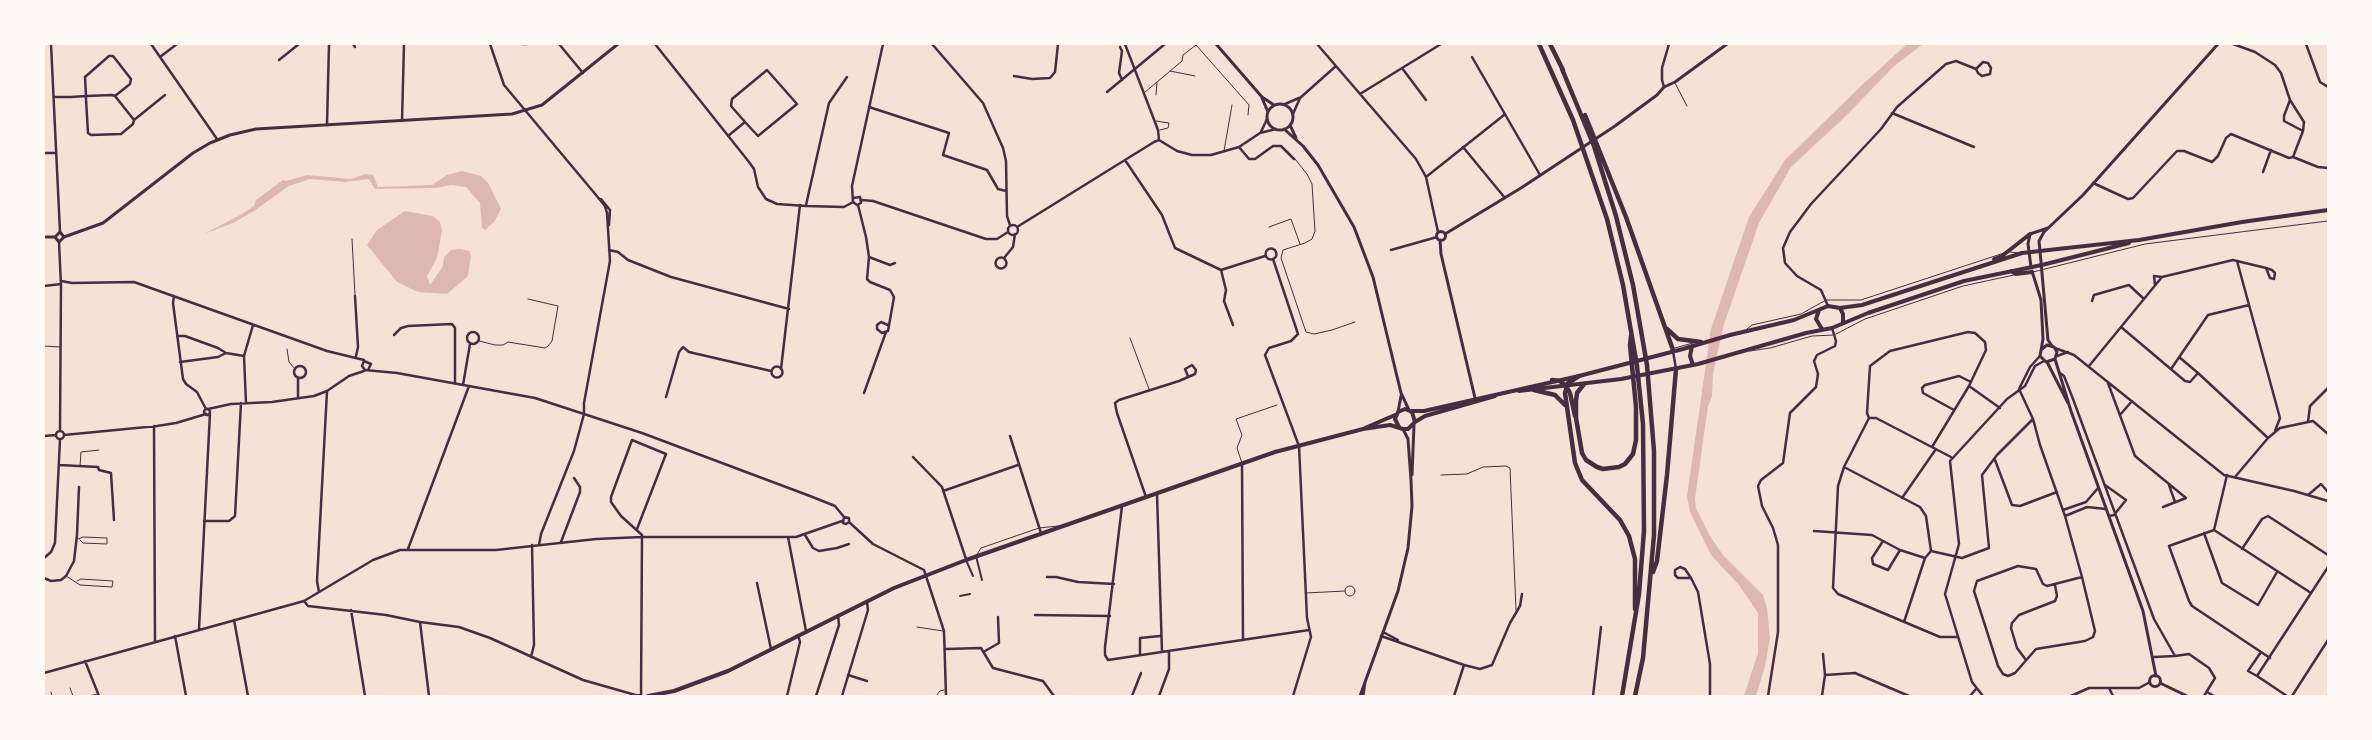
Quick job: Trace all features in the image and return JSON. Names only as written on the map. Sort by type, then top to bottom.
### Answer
[{"type":"highway","points":[[1539,44],[1573,120],[1595,180],[1615,247],[1632,329],[1643,424],[1645,487],[1642,564],[1634,628],[1622,696]]},
{"type":"highway","points":[[1550,44],[1598,145],[1673,350]]},
{"type":"highway","points":[[1562,69],[1605,179],[1625,248],[1647,365],[1654,451],[1654,525],[1643,658],[1634,696]]},
{"type":"highway","points":[[1666,328],[1678,339],[1701,342]]},
{"type":"highway","points":[[1552,380],[1560,381],[1570,393],[1582,453],[1591,464],[1603,469],[1619,467],[1625,464],[1634,454],[1637,426],[1630,346],[1632,329]]},
{"type":"highway","points":[[1651,578],[1657,561],[1668,475],[1676,369]]},
{"type":"highway","points":[[1579,376],[1570,381],[1566,386],[1565,394],[1578,471],[1588,487],[1620,520],[1633,546],[1636,572],[1634,628]]},
{"type":"highway","points":[[1576,418],[1576,396],[1584,384]]},
{"type":"highway","points":[[1534,390],[1554,395],[1563,402],[1566,408]]},
{"type":"main road","points":[[1363,429],[1403,410],[1424,411],[1475,398],[1514,391],[1552,380],[1579,376],[1701,342],[1794,320],[1828,306],[1840,308],[1862,306],[2022,253],[2139,240],[2242,222],[2328,210]]},
{"type":"main road","points":[[1992,262],[2030,234]]},
{"type":"main road","points":[[1514,391],[1621,379],[1698,364],[1822,329],[1832,328],[1964,281],[2011,271],[2042,267],[2139,240]]},
{"type":"main road","points":[[2011,271],[2016,274],[2032,269]]},
{"type":"main road","points":[[1840,308],[1843,314],[1843,323]]},
{"type":"main road","points":[[1819,310],[1816,319],[1822,329]]},
{"type":"main road","points":[[1692,346],[1690,356],[1692,365]]},
{"type":"main road","points":[[648,696],[665,695],[728,671],[867,602],[926,575],[976,556],[1242,463],[1363,429],[1390,425],[1408,429],[1425,416],[1499,394]]},
{"type":"main road","points":[[1410,410],[1415,417],[1415,424]]},
{"type":"main road","points":[[1398,413],[1395,419],[1401,428]]},
{"type":"street","points":[[51,44],[60,232],[64,237]]},
{"type":"street","points":[[152,44],[217,139]]},
{"type":"street","points":[[160,57],[177,44]]},
{"type":"street","points":[[279,60],[299,44]]},
{"type":"street","points":[[327,125],[329,44]]},
{"type":"street","points":[[402,121],[404,44]]},
{"type":"street","points":[[490,44],[501,80],[596,195],[609,208],[610,261],[584,403],[584,414],[574,451],[541,534],[539,544]]},
{"type":"street","points":[[522,44],[527,44]]},
{"type":"street","points":[[559,44],[584,73]]},
{"type":"street","points":[[64,435],[60,430],[60,242],[64,237],[103,223],[193,153],[217,139],[252,130],[507,114],[526,110],[542,104],[584,73],[618,44]]},
{"type":"street","points":[[655,44],[754,169],[758,187],[766,198],[777,204],[806,206],[844,207],[853,202]]},
{"type":"street","points":[[853,202],[853,189],[883,44]]},
{"type":"street","points":[[862,200],[873,200],[986,239],[997,239],[1008,232],[1010,225],[1007,216],[1006,162],[1003,148],[983,103],[932,44]]},
{"type":"street","points":[[1014,76],[1032,79],[1050,78],[1055,72],[1058,44]]},
{"type":"street","points":[[1125,44],[1155,121],[1160,140],[1177,151],[1192,155],[1224,152],[1238,147],[1260,133],[1284,129],[1290,125],[1300,98]]},
{"type":"street","points":[[1107,92],[1165,44]]},
{"type":"street","points":[[1216,44],[1262,97],[1274,105],[1285,104],[1300,98],[1336,66]]},
{"type":"street","points":[[1317,44],[1416,159],[1426,177],[1441,254],[1475,398]]},
{"type":"street","points":[[1360,94],[1441,44]]},
{"type":"street","points":[[1664,86],[1662,68],[1669,44]]},
{"type":"street","points":[[1392,250],[1444,238],[1445,234],[1505,198],[1607,131],[1643,105],[1664,86],[1674,82],[1727,44]]},
{"type":"street","points":[[2160,683],[2160,678],[2156,676],[2154,657],[2143,611],[2071,411],[2053,347],[2048,338],[2039,241],[2048,228],[2063,216],[2218,44]]},
{"type":"street","points":[[2233,44],[2255,52],[2275,65],[2282,73],[2290,100],[2302,117],[2303,131],[2293,157]]},
{"type":"street","points":[[2306,44],[2320,82],[2328,87]]},
{"type":"street","points":[[1120,47],[1122,51],[1119,73],[1122,80]]},
{"type":"street","points":[[54,97],[86,96],[115,96],[130,84],[131,79],[113,56],[109,56],[86,74],[86,96],[88,133],[91,135],[121,134],[165,95]]},
{"type":"street","points":[[1472,57],[1504,116],[1540,175]]},
{"type":"street","points":[[1828,306],[1818,288],[1791,272],[1784,263],[1783,248],[1790,232],[1812,204],[1881,129],[1892,113],[1948,62],[1956,61],[1976,69],[1982,76],[1988,76],[1991,71],[1990,65],[1984,62],[1980,63],[1976,69]]},
{"type":"street","points":[[1402,68],[1426,100]]},
{"type":"street","points":[[767,70],[797,104],[758,136],[745,122],[731,102],[767,70]]},
{"type":"street","points":[[806,206],[829,103],[847,77]]},
{"type":"street","points":[[115,96],[134,121]]},
{"type":"street","points":[[1260,133],[1267,119],[1268,112],[1262,97]]},
{"type":"street","points":[[2290,100],[2284,121],[2303,131]]},
{"type":"street","points":[[1285,104],[1293,114]]},
{"type":"street","points":[[1268,112],[1274,105]]},
{"type":"street","points":[[869,107],[949,133],[943,155],[987,170],[998,189],[1006,191]]},
{"type":"street","points":[[1892,113],[1974,147]]},
{"type":"street","points":[[1426,177],[1504,116]]},
{"type":"street","points":[[1267,119],[1270,125],[1276,129]]},
{"type":"street","points":[[728,136],[745,122]]},
{"type":"street","points":[[1290,125],[1298,141],[1331,185],[1364,250],[1378,293],[1401,393],[1410,410]]},
{"type":"street","points":[[1284,129],[1298,141]]},
{"type":"street","points":[[2093,183],[2130,199],[2136,196],[2177,151],[2184,151],[2212,162],[2218,156],[2226,138],[2231,134],[2289,158],[2293,157],[2318,167],[2328,168]]},
{"type":"street","points":[[1004,258],[1006,266],[999,268],[996,265],[997,260],[1004,258],[1013,247],[1017,228],[1160,140]]},
{"type":"street","points":[[1238,147],[1250,159],[1255,159],[1273,146],[1281,146],[1294,159]]},
{"type":"street","points":[[1463,148],[1505,198]]},
{"type":"street","points":[[2263,172],[2271,150]]},
{"type":"street","points":[[44,153],[56,153]]},
{"type":"street","points":[[1125,160],[1162,215],[1175,248],[1221,270],[1265,256],[1268,259],[1273,259]]},
{"type":"street","points":[[853,189],[862,200]]},
{"type":"street","points":[[853,198],[859,196]]},
{"type":"street","points":[[858,205],[862,200]]},
{"type":"street","points":[[853,202],[858,205],[866,237],[868,279],[870,282],[890,290],[894,297],[886,332],[864,393]]},
{"type":"street","points":[[771,371],[773,376],[778,378],[782,374],[781,369],[800,205]]},
{"type":"street","points":[[1010,225],[1017,228]]},
{"type":"street","points":[[2019,389],[2030,367],[2040,356],[2042,349],[2041,300],[2029,252],[2030,234],[2048,228]]},
{"type":"street","points":[[44,237],[55,237],[60,232]]},
{"type":"street","points":[[1008,232],[1015,234]]},
{"type":"street","points":[[1438,232],[1445,234]]},
{"type":"street","points":[[55,237],[60,242]]},
{"type":"street","points":[[1265,256],[1267,250],[1272,249],[1276,254],[1273,259],[1298,334],[1291,341],[1269,348],[1266,355],[1299,446],[1306,593],[1311,637],[1293,696]]},
{"type":"street","points":[[609,250],[624,256],[628,260],[671,277],[789,309]]},
{"type":"street","points":[[868,257],[890,265],[895,263]]},
{"type":"street","points":[[2235,477],[2275,431],[2280,418],[2238,261]]},
{"type":"street","points":[[2155,285],[2154,276],[2162,277],[2238,261],[2266,268],[2274,272],[2274,279],[2270,278],[2266,268]]},
{"type":"street","points":[[1221,270],[1226,290],[1224,301],[1233,325]]},
{"type":"street","points":[[2089,366],[2162,277]]},
{"type":"street","points":[[44,286],[134,282],[254,325],[335,352],[356,356],[379,370]]},
{"type":"street","points":[[2092,301],[2094,295],[2129,285],[2144,299]]},
{"type":"street","points":[[174,296],[172,303],[184,382],[197,392],[207,412],[209,422],[199,629]]},
{"type":"street","points":[[355,296],[358,348],[356,356],[367,370]]},
{"type":"street","points":[[2170,370],[2208,315],[2249,305]]},
{"type":"street","points":[[886,332],[880,333],[877,325],[883,321],[888,325]]},
{"type":"street","points":[[394,335],[401,328],[408,326],[452,324],[455,338],[455,383]]},
{"type":"street","points":[[246,403],[244,356],[254,325]]},
{"type":"street","points":[[2121,327],[2170,370],[2188,382],[2198,373]]},
{"type":"street","points":[[1768,696],[1778,632],[1778,545],[1774,528],[1762,506],[1758,486],[1761,480],[1783,463],[1790,413],[1814,391],[1818,382],[1815,357],[1835,346],[1836,341],[1832,328]]},
{"type":"street","points":[[463,385],[470,344],[467,338],[471,332],[478,335],[478,341],[470,344]]},
{"type":"street","points":[[1932,447],[1969,386],[1986,350],[1985,342],[1975,333],[1968,332],[1890,351],[1872,363],[1869,369],[1867,413],[1869,418],[1844,467],[1838,486],[1835,532],[1832,586],[1838,594],[1940,637],[1950,638],[1958,636]]},
{"type":"street","points":[[177,336],[185,336],[218,348],[226,353],[244,356]]},
{"type":"street","points":[[2042,349],[2045,346],[2069,352],[2132,400],[2209,463],[2227,475],[2308,495],[2328,502]]},
{"type":"street","points":[[666,398],[679,352],[684,347],[689,352],[771,371]]},
{"type":"street","points":[[1673,350],[1676,369]]},
{"type":"street","points":[[1983,696],[1976,689],[1945,594],[1959,544],[1949,464],[1951,458],[2019,389],[2025,386],[2035,366],[2069,352]]},
{"type":"street","points":[[180,362],[218,357],[226,353]]},
{"type":"street","points":[[2040,356],[2067,399]]},
{"type":"street","points":[[2180,357],[2268,438]]},
{"type":"street","points":[[354,374],[366,361]]},
{"type":"street","points":[[367,370],[371,365]]},
{"type":"street","points":[[1146,497],[1115,405],[1119,400],[1195,374],[1196,370],[1192,365],[1185,369],[1188,376]]},
{"type":"street","points":[[298,378],[304,377],[306,371],[300,366],[295,369],[294,374],[298,378],[298,399]]},
{"type":"street","points":[[771,371],[775,367],[781,369]]},
{"type":"street","points":[[44,558],[51,552],[55,543],[60,439],[64,435],[176,423],[196,417],[217,406],[298,399],[327,391],[354,374],[367,370],[379,370],[534,398],[642,433],[835,506],[873,544],[922,568],[944,631],[946,696]]},
{"type":"street","points":[[2059,372],[2064,376],[2073,399],[2154,620],[2174,656]]},
{"type":"street","points":[[1954,410],[1923,393],[1922,388],[1925,385],[1958,376],[1971,382]]},
{"type":"street","points":[[2108,381],[2135,456],[2186,498],[2163,507]]},
{"type":"street","points":[[408,549],[469,386]]},
{"type":"street","points":[[1969,386],[2000,408]]},
{"type":"street","points":[[2308,422],[2310,406],[2328,388]]},
{"type":"street","points":[[2019,389],[2033,419],[2065,516],[2082,578],[2095,628],[2094,635],[2085,641],[2036,649],[2011,675],[2006,675],[2000,670],[1974,586],[1981,578],[2018,566],[2036,569],[2044,585],[2055,585],[2082,578]]},
{"type":"street","points":[[319,592],[317,581],[327,391]]},
{"type":"street","points":[[1398,413],[1401,393]]},
{"type":"street","points":[[2067,399],[2073,399]]},
{"type":"street","points":[[2120,415],[2132,400]]},
{"type":"street","points":[[204,521],[229,521],[235,516],[241,403]]},
{"type":"street","points":[[1869,418],[1876,418],[1951,458]]},
{"type":"street","points":[[1931,551],[1956,557],[1973,555],[1987,550],[1990,546],[1982,476],[2033,419]]},
{"type":"street","points":[[2275,431],[2308,422],[2316,422],[2328,434]]},
{"type":"street","points":[[1411,480],[1414,464],[1415,424]]},
{"type":"street","points":[[154,426],[155,641]]},
{"type":"street","points":[[1360,696],[1400,583],[1408,548],[1411,520],[1409,441],[1401,428]]},
{"type":"street","points":[[44,436],[56,435],[60,430]]},
{"type":"street","points":[[56,435],[60,439]]},
{"type":"street","points":[[1010,436],[1041,534]]},
{"type":"street","points":[[304,601],[312,606],[351,610],[459,627],[490,638],[583,680],[640,696],[642,537],[637,529],[615,508],[611,498],[632,440],[666,454],[637,529]]},
{"type":"street","points":[[1902,498],[1936,449]]},
{"type":"street","points":[[913,457],[940,484],[973,576]]},
{"type":"street","points":[[1995,460],[2012,505],[2020,506],[2057,492]]},
{"type":"street","points":[[1242,463],[1243,640]]},
{"type":"street","points":[[59,465],[98,467],[99,470],[111,473],[114,520]]},
{"type":"street","points":[[943,491],[1018,465]]},
{"type":"street","points":[[1844,467],[1925,512],[1931,551],[1925,558],[1904,622]]},
{"type":"street","points":[[2214,530],[2227,475]]},
{"type":"street","points":[[561,542],[580,492],[580,487],[574,478]]},
{"type":"street","points":[[2104,484],[2126,500],[2114,515],[2109,516]]},
{"type":"street","points":[[2308,495],[2321,484],[2328,492]]},
{"type":"street","points":[[2170,485],[2175,502]]},
{"type":"street","points":[[44,578],[55,582],[66,576],[76,554],[79,487]]},
{"type":"street","points":[[2063,510],[2086,502],[2098,488]]},
{"type":"street","points":[[1157,494],[1162,652]]},
{"type":"street","points":[[1122,506],[1106,658],[1113,660],[1309,630]]},
{"type":"street","points":[[2065,516],[2087,507],[2106,509]]},
{"type":"street","points":[[2242,549],[2262,519],[2268,516],[2328,555]]},
{"type":"street","points":[[44,673],[304,601],[373,560],[400,550],[472,551],[561,542],[642,537],[788,537],[805,535],[842,521],[844,517]]},
{"type":"street","points":[[842,521],[846,524],[849,522]]},
{"type":"street","points":[[2214,530],[2169,546],[2189,601],[2192,606],[2270,658]]},
{"type":"street","points":[[2214,530],[2311,594]]},
{"type":"street","points":[[1814,531],[1872,535],[1900,550],[1925,558]]},
{"type":"street","points":[[2204,533],[2222,583],[2258,605],[2277,572]]},
{"type":"street","points":[[805,535],[813,548],[819,551],[849,544]]},
{"type":"street","points":[[788,537],[806,631]]},
{"type":"street","points":[[1883,540],[1872,558],[1873,564],[1890,569],[1900,550]]},
{"type":"street","points":[[531,657],[534,645],[532,545]]},
{"type":"street","points":[[976,556],[982,580]]},
{"type":"street","points":[[2257,676],[2328,566]]},
{"type":"street","points":[[1691,578],[1678,578],[1675,575],[1676,570],[1682,567],[1691,578],[1698,592],[1710,664],[1710,696]]},
{"type":"street","points":[[1047,577],[1078,582],[1114,584]]},
{"type":"street","points":[[757,583],[770,649]]},
{"type":"street","points":[[2026,660],[2017,648],[2012,622],[2019,615],[2055,601],[2057,596],[2055,585]]},
{"type":"street","points":[[960,596],[970,594]]},
{"type":"street","points":[[1381,634],[1464,665],[1480,669],[1492,665],[1510,623],[1520,606],[1522,594]]},
{"type":"street","points":[[842,696],[868,610],[867,602]]},
{"type":"street","points":[[351,610],[365,696]]},
{"type":"street","points":[[1035,615],[1110,616]]},
{"type":"street","points":[[816,696],[839,626],[838,616]]},
{"type":"street","points":[[985,651],[999,642],[998,617]]},
{"type":"street","points":[[234,620],[248,696]]},
{"type":"street","points":[[420,622],[429,696]]},
{"type":"street","points":[[1593,696],[1601,627]]},
{"type":"street","points":[[787,696],[800,642],[798,635]]},
{"type":"street","points":[[175,636],[186,696]]},
{"type":"street","points":[[1140,656],[1140,638],[1160,636]]},
{"type":"street","points":[[2293,696],[2328,640]]},
{"type":"street","points":[[946,649],[979,647],[985,651],[988,664],[993,668],[1043,681],[1054,696]]},
{"type":"street","points":[[1159,696],[1169,670],[1169,652]]},
{"type":"street","points":[[2261,652],[2248,671],[2287,696]]},
{"type":"street","points":[[1822,696],[1826,675],[1823,654]]},
{"type":"street","points":[[2154,657],[2189,654],[2209,668],[2215,678],[2204,696]]},
{"type":"street","points":[[85,661],[99,695]]},
{"type":"street","points":[[1454,696],[1464,665]]},
{"type":"street","points":[[1132,696],[1141,673]]},
{"type":"street","points":[[1826,675],[1857,673],[1909,696]]},
{"type":"street","points":[[848,675],[867,681]]},
{"type":"street","points":[[2071,696],[2089,688],[2139,688],[2156,676]]},
{"type":"street","points":[[1364,696],[1365,679]]},
{"type":"street","points":[[2150,682],[2156,687],[2160,683]]},
{"type":"street","points":[[2160,683],[2188,696]]},
{"type":"street","points":[[2109,688],[2113,696]]},
{"type":"street","points":[[1970,696],[1976,689]]},
{"type":"street","points":[[2207,692],[2214,696]]},
{"type":"street","points":[[630,693],[633,696]]},
{"type":"lane","points":[[1144,93],[1182,61],[1183,55],[1196,45],[1249,105],[1248,114]]},
{"type":"lane","points":[[1170,71],[1195,76]]},
{"type":"lane","points":[[1156,95],[1157,82]]},
{"type":"lane","points":[[1674,82],[1687,106]]},
{"type":"lane","points":[[1224,152],[1232,105]]},
{"type":"lane","points":[[1155,121],[1169,123],[1168,128],[1158,130]]},
{"type":"lane","points":[[1294,159],[1310,178],[1314,195],[1315,232],[1312,239],[1282,250],[1282,258],[1308,334],[1332,330],[1355,322]]},
{"type":"lane","points":[[1269,227],[1291,219],[1300,244]]},
{"type":"lane","points":[[2042,267],[2145,244],[2328,221]]},
{"type":"lane","points":[[352,239],[355,296]]},
{"type":"lane","points":[[1745,331],[1752,325],[1801,314],[1826,300],[1860,300],[2006,252],[2022,253]]},
{"type":"lane","points":[[1744,351],[1759,351],[1812,336],[1834,334],[1865,319],[1964,286],[2016,274]]},
{"type":"lane","points":[[478,341],[503,346],[508,342],[545,348],[548,346],[552,341],[558,306],[528,299]]},
{"type":"lane","points":[[1130,338],[1150,390]]},
{"type":"lane","points":[[1673,350],[1677,346],[1701,342]]},
{"type":"lane","points":[[44,346],[60,347]]},
{"type":"lane","points":[[287,350],[289,362],[295,369]]},
{"type":"lane","points":[[1242,463],[1237,448],[1242,435],[1236,419],[1277,405]]},
{"type":"lane","points":[[80,466],[81,452],[99,450]]},
{"type":"lane","points":[[1441,475],[1467,474],[1483,467],[1506,466],[1510,468],[1516,614]]},
{"type":"lane","points":[[976,556],[981,548],[1039,528],[1066,525]]},
{"type":"lane","points":[[83,537],[107,538],[107,544],[83,543],[78,539],[83,537]]},
{"type":"lane","points":[[66,576],[80,585],[112,587],[112,581],[81,579],[76,581]]},
{"type":"lane","points":[[1306,593],[1345,591]]},
{"type":"lane","points":[[916,627],[944,631]]},
{"type":"lane","points":[[70,688],[73,696]]},
{"type":"lane","points":[[936,696],[940,691],[945,690]]},
{"type":"lane","points":[[51,692],[52,696]]},
{"type":"lane","points":[[89,696],[99,695]]},
{"type":"shaded area","points":[[1907,44],[1923,44],[1893,67],[1846,116],[1791,167],[1759,223],[1724,324],[1713,373],[1712,397],[1708,406],[1695,499],[1696,508],[1710,536],[1723,555],[1763,595],[1767,608],[1770,638],[1765,666],[1756,696],[1744,696],[1758,653],[1758,613],[1739,585],[1711,555],[1690,512],[1687,496],[1711,329],[1749,217],[1785,160]]},
{"type":"shaded area","points":[[462,171],[481,176],[488,183],[501,209],[494,222],[485,230],[482,228],[480,203],[466,187],[451,185],[437,188],[375,189],[369,179],[345,182],[310,179],[289,186],[254,211],[233,223],[204,234],[254,206],[256,200],[283,180],[286,181],[307,175],[350,179],[366,174],[373,175],[378,187],[432,185],[447,175]]},
{"type":"shaded area","points":[[405,211],[433,216],[440,222],[442,231],[437,258],[427,276],[430,285],[443,266],[444,257],[451,250],[469,251],[471,255],[468,276],[447,294],[418,292],[397,282],[367,245],[377,230]]}]
